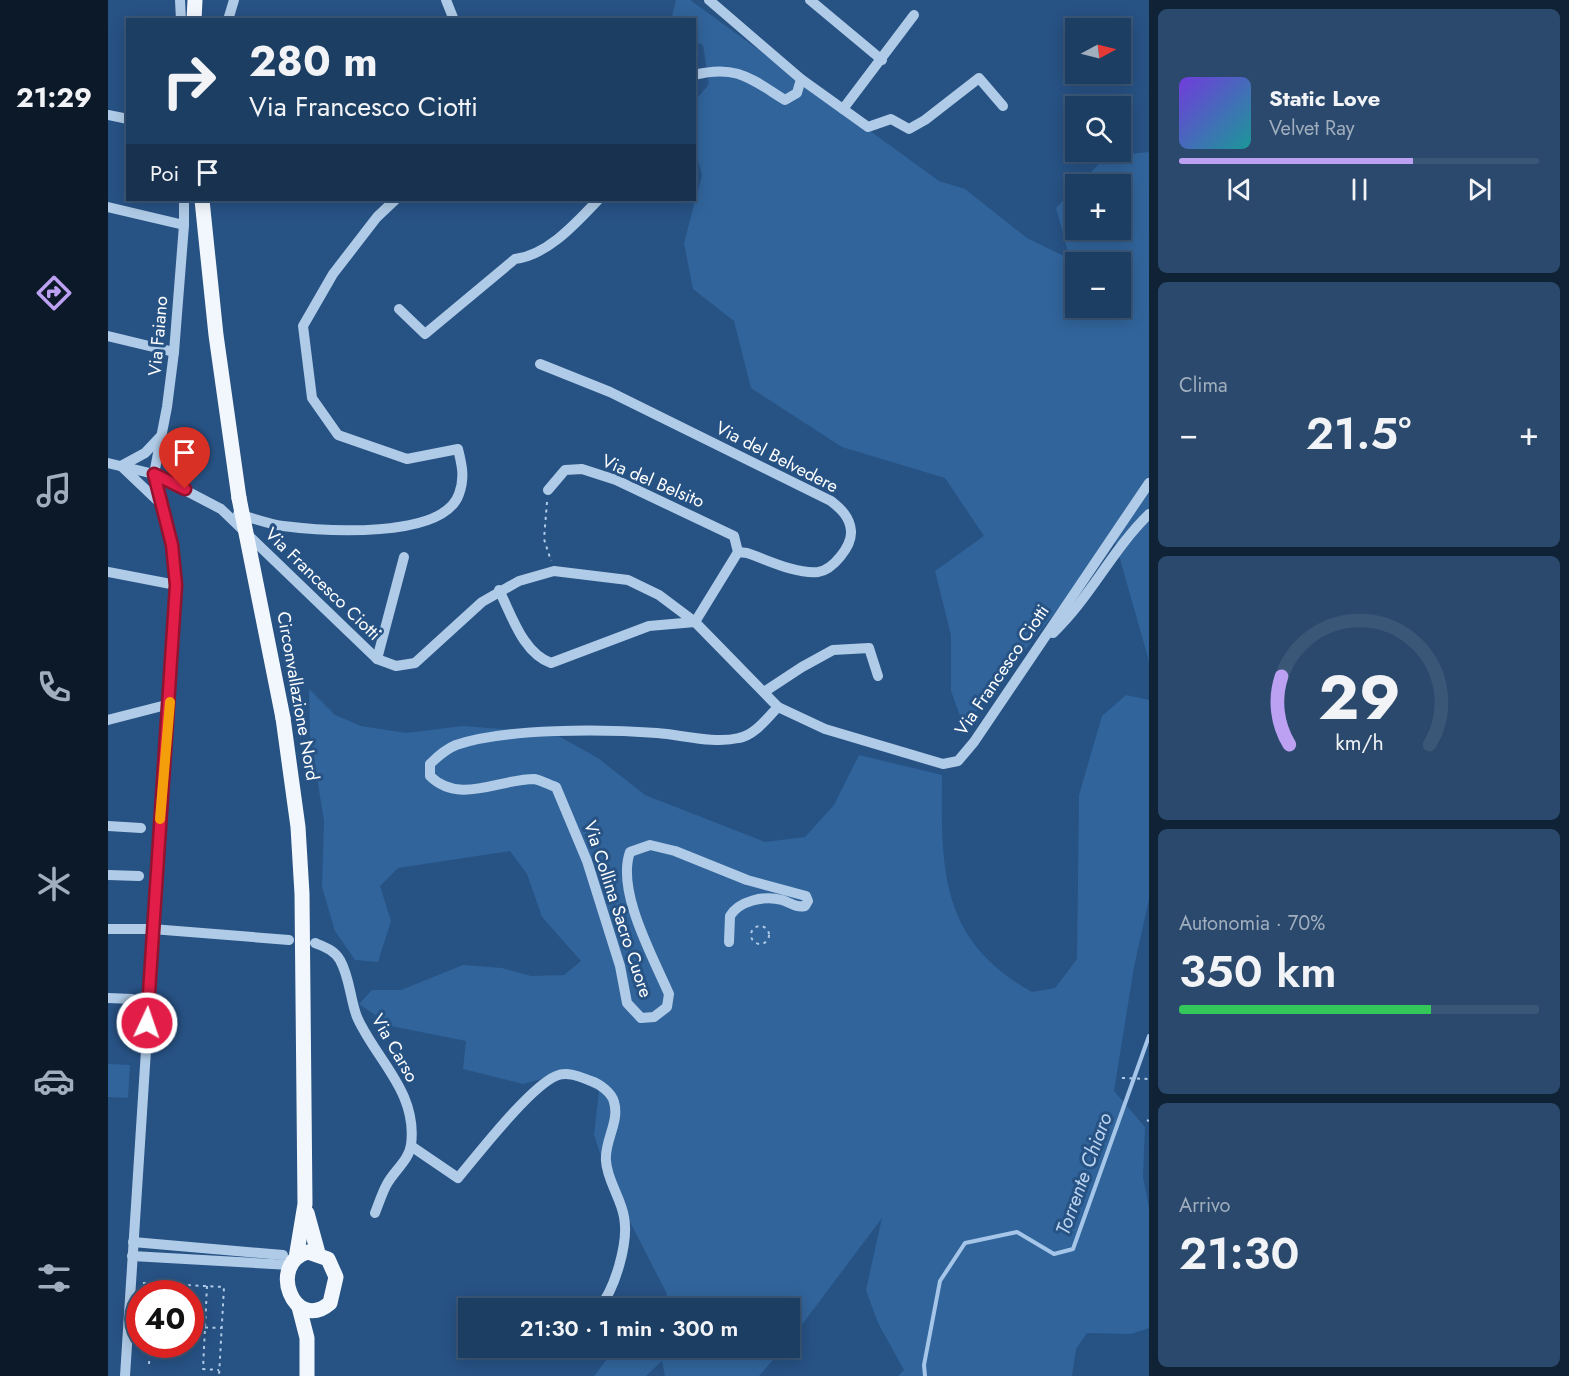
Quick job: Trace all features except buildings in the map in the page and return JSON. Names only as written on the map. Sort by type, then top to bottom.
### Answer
[{"type":"main road","points":[[194,18],[195,0]]},
{"type":"main road","name":"Circonvallazione Nord","points":[[202,201],[216,335],[239,498],[264,610],[292,770],[302,894],[305,1204],[318,1253],[328,1259],[336,1277],[330,1303],[321,1309],[312,1322],[307,1338]]},
{"type":"main road","name":"Circonvallazione Nord","points":[[305,1204],[289,1264],[289,1294],[299,1307],[307,1338],[307,1376]]},
{"type":"main road","points":[[289,1264],[308,1252],[318,1253]]},
{"type":"main road","points":[[299,1307],[311,1311],[321,1309]]},
{"type":"street","points":[[180,0],[181,18]]},
{"type":"street","points":[[229,18],[234,0]]},
{"type":"street","points":[[446,0],[453,18]]},
{"type":"street","points":[[709,0],[801,79],[868,127],[891,119],[909,129],[925,120],[979,78],[1003,106]]},
{"type":"street","points":[[810,0],[882,60]]},
{"type":"street","points":[[843,110],[914,15]]},
{"type":"street","points":[[696,74],[712,70],[741,73],[785,100],[797,93],[801,79]]},
{"type":"street","points":[[108,115],[126,119]]},
{"type":"street","name":"Via Faiano","points":[[154,474],[174,352],[184,201]]},
{"type":"street","points":[[221,509],[282,525],[364,530],[428,522],[447,511],[459,496],[464,474],[458,449],[407,459],[397,456],[338,435],[312,398],[303,326],[333,274],[377,217],[393,201]]},
{"type":"street","points":[[399,309],[424,334],[515,259],[532,257],[575,224],[597,201]]},
{"type":"street","points":[[108,207],[184,225]]},
{"type":"street","points":[[108,336],[174,352]]},
{"type":"street","name":"Via del Belvedere","points":[[540,364],[610,392],[831,501],[845,513],[851,532],[846,548],[836,561],[820,572],[801,571],[738,552]]},
{"type":"street","points":[[161,435],[145,453],[121,466],[162,505]]},
{"type":"street","name":"Via Francesco Ciotti","points":[[108,463],[154,474],[221,509],[377,659],[396,666],[415,663],[467,614],[499,590],[519,581],[554,571],[628,580],[659,595],[695,622],[778,707],[825,729],[942,764],[958,761],[992,717],[1149,483]]},
{"type":"street","name":"Via del Belsito","points":[[548,490],[565,470],[582,469],[616,480],[734,536],[738,552]]},
{"type":"street","points":[[125,1376],[152,929],[170,704],[176,585],[172,545],[154,474]]},
{"type":"street","points":[[1037,647],[1066,620],[1128,535],[1149,514]]},
{"type":"street","points":[[499,590],[526,643],[538,659],[551,663],[649,626],[695,622],[738,552]]},
{"type":"street","points":[[377,659],[404,558]]},
{"type":"street","points":[[108,572],[176,585]]},
{"type":"street","points":[[764,692],[833,650],[869,648],[878,676]]},
{"type":"street","points":[[108,720],[170,704]]},
{"type":"street","name":"Via Collina Sacro Cuore","points":[[729,942],[729,916],[742,903],[773,899],[799,907],[805,906],[808,901],[806,896],[747,880],[675,851],[650,845],[630,852],[626,864],[626,880],[633,906],[669,994],[667,1007],[654,1017],[640,1017],[627,1003],[620,966],[587,861],[556,787],[535,779],[467,790],[450,788],[438,783],[430,776],[430,764],[439,754],[456,746],[515,735],[630,731],[716,740],[740,738],[760,726],[778,707]]},
{"type":"street","points":[[108,826],[141,828]]},
{"type":"street","points":[[108,875],[139,876]]},
{"type":"street","points":[[108,930],[152,929],[289,940]]},
{"type":"street","name":"Via Carso","points":[[315,943],[330,948],[340,960],[357,1016],[377,1052],[394,1074],[409,1118],[411,1146]]},
{"type":"street","points":[[108,998],[132,999]]},
{"type":"street","points":[[375,1213],[385,1188],[411,1146],[458,1178],[536,1089],[556,1076],[569,1073],[598,1083],[615,1103],[615,1115],[606,1162],[624,1217],[625,1239],[607,1298]]},
{"type":"street","points":[[133,1242],[289,1264]]},
{"type":"street","points":[[132,1256],[186,1259],[204,1264],[289,1264]]},
{"type":"path","points":[[548,490],[544,539],[554,571]]},
{"type":"path","points":[[758,926],[765,927],[770,933],[768,941],[762,945],[755,944],[751,937],[752,930],[758,926]]},
{"type":"path","points":[[1122,1078],[1149,1079]]},
{"type":"path","points":[[204,1286],[224,1287],[219,1376]]},
{"type":"path","points":[[207,1286],[203,1369],[220,1370]]},
{"type":"path","points":[[205,1327],[222,1328]]},
{"type":"path","points":[[149,1358],[149,1364]]},
{"type":"shaded area","points":[[676,0],[690,0],[939,181],[965,189],[1027,238],[1065,257],[1065,318],[1131,318],[1131,252],[1068,252],[1056,208],[1065,199],[1065,240],[1131,240],[1131,174],[1089,174],[1101,162],[1131,162],[1131,154],[1149,152],[1149,661],[1114,538],[964,727],[951,691],[951,635],[935,571],[984,536],[945,478],[842,447],[751,388],[734,321],[693,289],[684,243],[702,175],[696,153],[696,100],[709,84],[703,45],[696,42],[696,18],[672,18]]},
{"type":"shaded area","points":[[309,689],[335,715],[361,726],[406,733],[463,726],[553,733],[598,758],[645,795],[765,842],[805,837],[834,805],[859,755],[942,775],[943,842],[952,900],[963,926],[979,950],[1002,972],[1032,992],[1055,988],[1077,959],[1079,795],[1102,716],[1126,695],[1149,700],[1149,899],[1134,967],[1114,1091],[1145,1127],[1143,1177],[1149,1208],[1149,1328],[1131,1334],[1087,1333],[1076,1349],[1072,1376],[898,1376],[904,1370],[878,1323],[866,1290],[882,1218],[800,1327],[800,1298],[665,1298],[667,1294],[610,1183],[594,1135],[599,1091],[562,1073],[523,1084],[463,1069],[466,1041],[391,1026],[359,1004],[372,990],[401,990],[463,965],[502,968],[531,976],[564,975],[581,961],[542,917],[527,874],[510,851],[398,868],[380,886],[391,921],[378,962],[355,960],[335,931],[322,887],[324,821],[310,734]]},
{"type":"shaded area","points":[[108,1064],[130,1065],[128,1098],[108,1097]]},
{"type":"shaded area","points":[[608,1358],[775,1358],[759,1376],[665,1376],[662,1361],[646,1376],[594,1376]]},
{"type":"waterway","name":"Torrente Chiaro","points":[[925,1376],[924,1365],[940,1281],[965,1243],[1017,1232],[1054,1254],[1073,1249],[1149,1036]]},
{"type":"slow traffic","points":[[160,819],[170,702]]},
{"type":"route","points":[[147,1023],[176,585],[172,545],[154,474],[185,489]]}]
